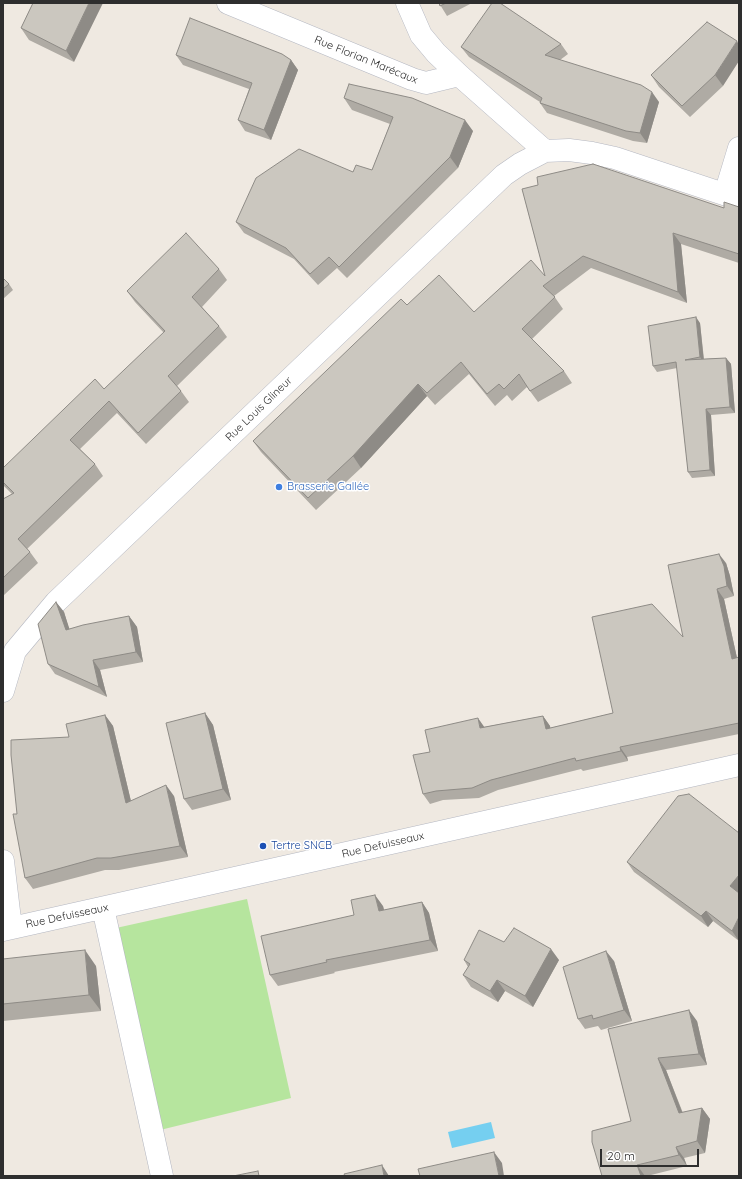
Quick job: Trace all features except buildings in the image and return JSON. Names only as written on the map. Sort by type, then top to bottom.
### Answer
[{"type":"street","name":"Rue Florian Marécaux","points":[[228,3],[412,79],[426,82],[458,75]]},
{"type":"street","points":[[407,3],[421,35],[436,53],[458,75],[545,151],[569,150],[607,156],[732,196],[739,148]]},
{"type":"street","name":"Rue Louis Glineur","points":[[3,691],[15,651],[56,602],[504,175],[520,164],[545,151]]},
{"type":"street","name":"Rue Defuisseaux","points":[[7,929],[739,765]]},
{"type":"street","points":[[3,861],[7,929]]},
{"type":"street","points":[[103,908],[162,1176]]},
{"type":"green space","points":[[247,899],[291,1098],[160,1130],[116,928]]},
{"type":"water","points":[[491,1122],[495,1138],[452,1148],[448,1132]]},
{"type":"place","name":"Brasserie Gallée","points":[[279,487]]},
{"type":"place","name":"Tertre SNCB","points":[[263,846]]}]
